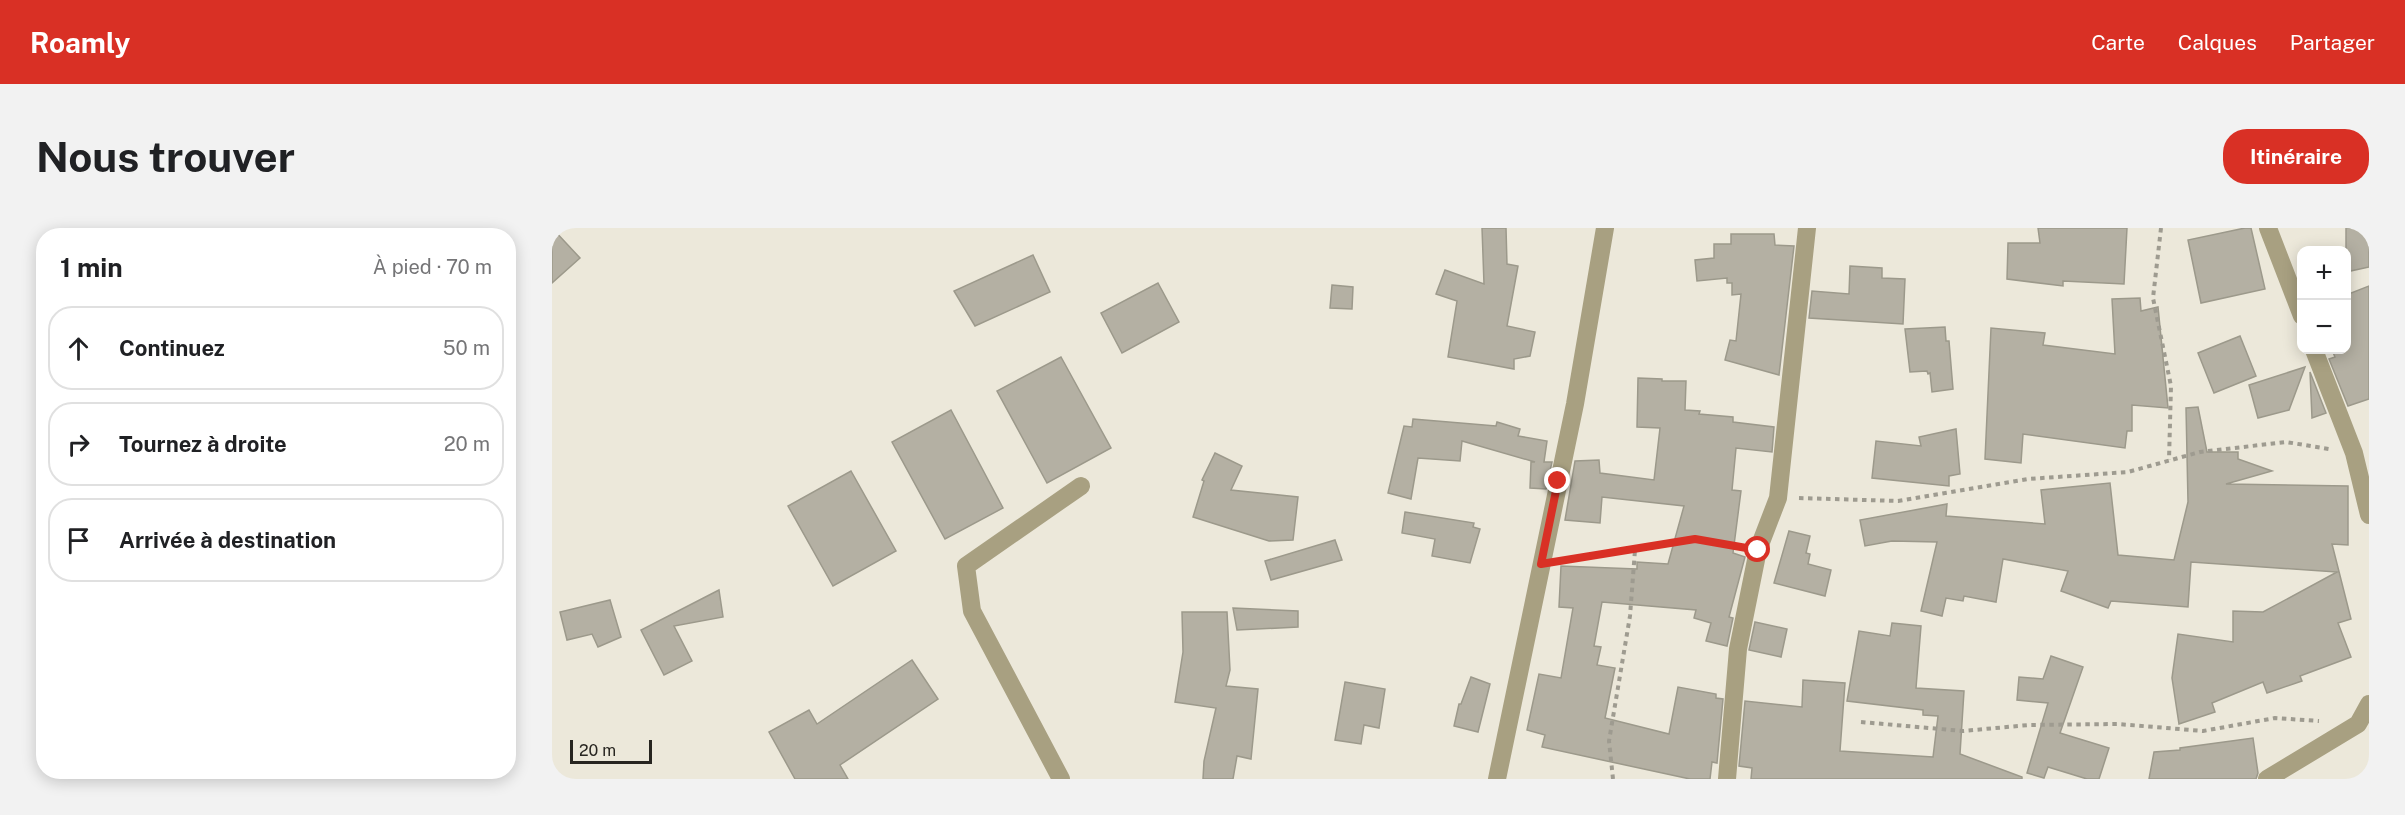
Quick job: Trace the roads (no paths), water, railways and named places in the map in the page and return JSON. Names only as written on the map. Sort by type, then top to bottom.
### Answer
[{"type":"street","points":[[1497,779],[1575,404],[1605,228]]},
{"type":"street","points":[[1727,779],[1738,649],[1758,550],[1778,498],[1808,228]]},
{"type":"street","points":[[2268,228],[2297,305]]},
{"type":"street","points":[[2316,354],[2362,455],[2369,515]]},
{"type":"street","points":[[1061,779],[972,611],[966,566],[1081,486]]},
{"type":"street","points":[[2267,779],[2364,724],[2369,704]]}]
